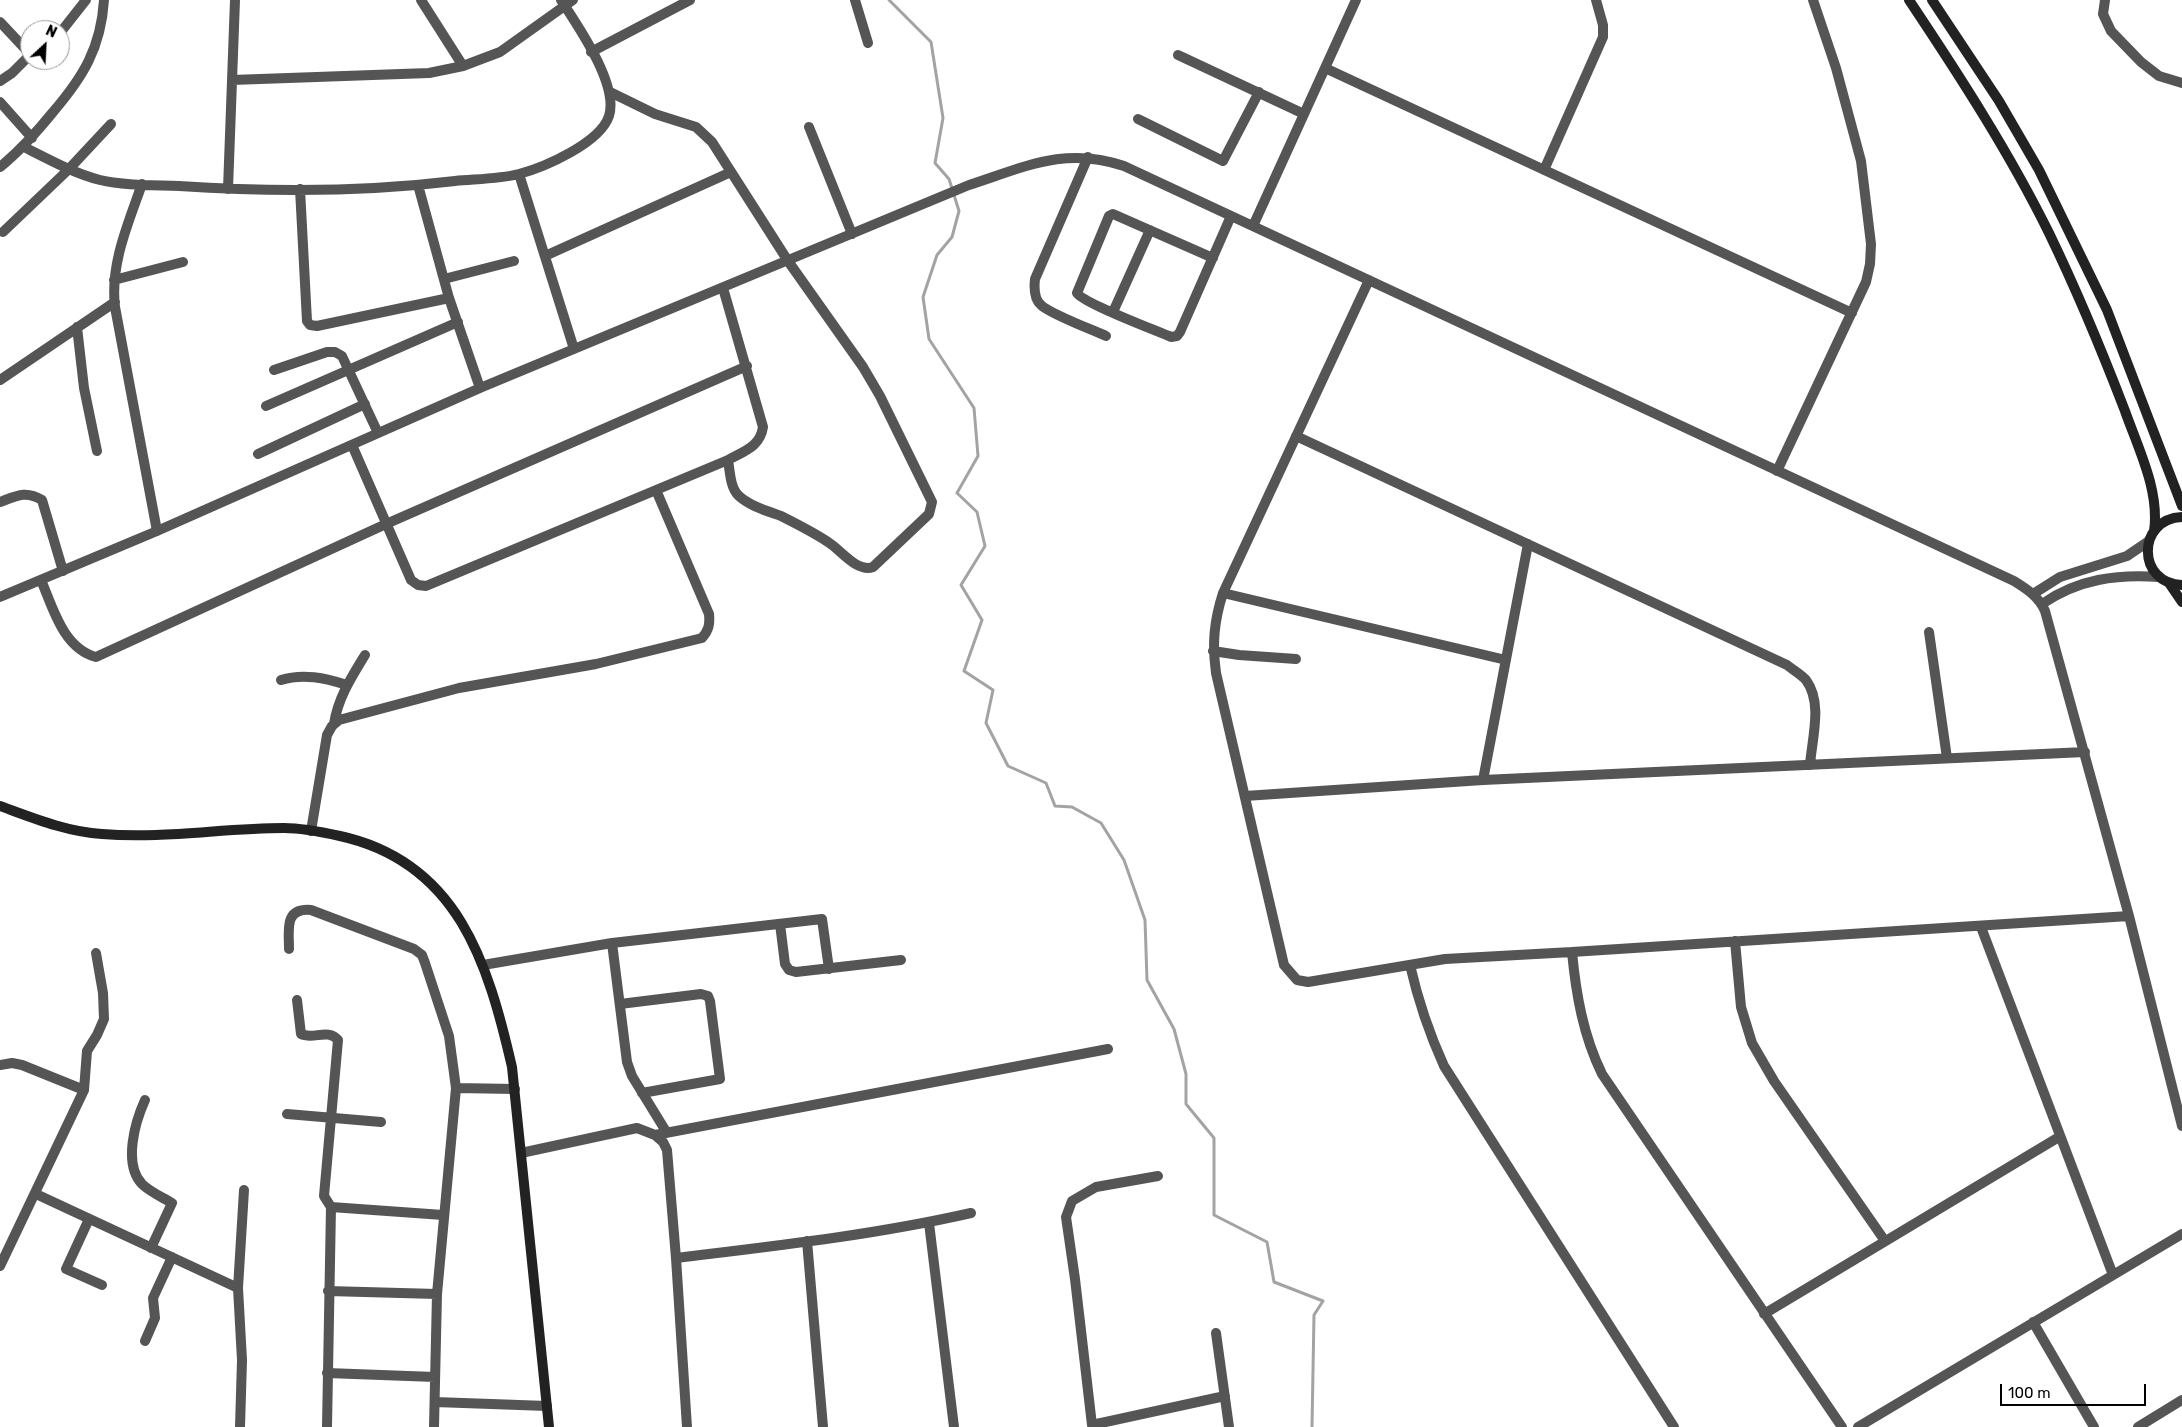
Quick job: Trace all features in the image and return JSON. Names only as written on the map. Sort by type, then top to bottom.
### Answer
[{"type":"main road","points":[[1909,0],[1958,73],[2011,162],[2048,232],[2084,308],[2112,378],[2148,478],[2155,510],[2154,531]]},
{"type":"main road","points":[[1932,0],[1999,101],[2039,170],[2107,310],[2146,406],[2182,506]]},
{"type":"main road","points":[[2182,517],[2170,519],[2161,524],[2154,531],[2149,541],[2149,561],[2159,577],[2169,583],[2182,585]]},
{"type":"main road","points":[[2169,583],[2182,602]]},
{"type":"main road","points":[[0,806],[57,825],[102,834],[155,835],[286,828],[311,830],[354,839],[405,861],[426,877],[442,894],[457,916],[482,965],[503,1030],[515,1089],[549,1427]]},
{"type":"street","points":[[70,20],[86,0]]},
{"type":"street","points":[[0,167],[32,138],[78,82],[87,68],[98,37],[104,0]]},
{"type":"street","points":[[228,189],[235,0]]},
{"type":"street","points":[[421,0],[463,66]]},
{"type":"street","points":[[592,52],[690,0]]},
{"type":"street","points":[[855,0],[868,43]]},
{"type":"street","points":[[1253,226],[1356,0]]},
{"type":"street","points":[[1544,170],[1603,38],[1603,25],[1596,0]]},
{"type":"street","points":[[1777,471],[1866,282],[1870,264],[1871,244],[1860,161],[1836,68],[1812,0]]},
{"type":"street","points":[[2104,0],[2103,14],[2110,30],[2141,62],[2160,76],[2182,83]]},
{"type":"street","points":[[24,147],[69,169],[100,180],[228,189],[300,189],[418,185],[519,174],[566,155],[592,138],[608,118],[611,109],[610,92],[566,2],[500,52],[463,66],[429,72],[232,80]]},
{"type":"street","points":[[0,22],[20,44]]},
{"type":"street","points":[[1178,55],[1304,114]]},
{"type":"street","points":[[0,81],[20,65]]},
{"type":"street","points":[[1325,68],[1852,313]]},
{"type":"street","points":[[610,92],[655,114],[696,128],[712,142],[788,261],[863,367],[880,396],[894,429],[932,502],[931,509],[929,514],[873,567],[867,569],[860,567],[830,543],[794,523],[744,500],[737,494],[733,486],[728,460]]},
{"type":"street","points":[[1138,119],[1223,161],[1259,92]]},
{"type":"street","points":[[0,102],[32,138]]},
{"type":"street","points":[[4,232],[69,169],[111,124]]},
{"type":"street","points":[[809,127],[852,234]]},
{"type":"street","points":[[1088,157],[1035,279],[1034,287],[1037,300],[1046,309],[1106,336]]},
{"type":"street","points":[[0,596],[157,531],[480,388],[969,185],[1048,160],[1088,157],[1124,166],[2014,581],[2033,594],[2042,604],[2085,752],[2182,1126]]},
{"type":"street","points":[[545,256],[731,172]]},
{"type":"street","points":[[519,174],[574,349]]},
{"type":"street","points":[[142,184],[117,258],[114,280],[115,302],[157,531]]},
{"type":"street","points":[[418,185],[444,279],[480,388]]},
{"type":"street","points":[[300,189],[307,321],[310,325],[317,326],[450,298]]},
{"type":"street","points":[[1213,258],[1116,214],[1109,216],[1077,293],[1081,298],[1171,337],[1177,336],[1213,258],[1231,216]]},
{"type":"street","points":[[1113,312],[1150,230]]},
{"type":"street","points":[[444,279],[514,261]]},
{"type":"street","points":[[114,280],[183,262]]},
{"type":"street","points":[[1369,280],[1223,593],[1214,625],[1213,651],[1216,673],[1284,965],[1298,980],[1308,982],[1445,959],[1490,955],[1572,952],[2129,916]]},
{"type":"street","points":[[352,445],[411,580],[418,585],[426,586],[728,460],[757,444],[762,436],[763,427],[723,288]]},
{"type":"street","points":[[0,380],[115,302]]},
{"type":"street","points":[[266,406],[458,322]]},
{"type":"street","points":[[77,327],[84,388],[97,451]]},
{"type":"street","points":[[274,370],[327,352],[335,352],[342,356],[378,433]]},
{"type":"street","points":[[41,580],[59,624],[70,641],[86,654],[96,657],[386,524],[747,366]]},
{"type":"street","points":[[258,454],[365,404]]},
{"type":"street","points":[[1296,436],[1787,665],[1806,679],[1813,695],[1816,709],[1810,765]]},
{"type":"street","points":[[311,830],[328,735],[338,720],[459,688],[596,664],[702,638],[708,632],[710,624],[709,614],[656,490]]},
{"type":"street","points":[[0,502],[24,493],[34,495],[42,500],[63,571]]},
{"type":"street","points":[[2033,594],[2060,577],[2128,556],[2149,541]]},
{"type":"street","points":[[1483,780],[1528,544]]},
{"type":"street","points":[[2042,604],[2073,586],[2097,580],[2124,576],[2159,577]]},
{"type":"street","points":[[1223,593],[1506,660]]},
{"type":"street","points":[[1929,632],[1947,758]]},
{"type":"street","points":[[1213,651],[1296,659]]},
{"type":"street","points":[[334,724],[337,706],[346,685],[365,655]]},
{"type":"street","points":[[281,680],[293,676],[313,677],[346,685]]},
{"type":"street","points":[[1245,796],[1483,780],[2085,752]]},
{"type":"street","points":[[290,949],[289,921],[294,913],[301,909],[312,910],[414,949],[422,955],[449,1036],[456,1088],[437,1294],[434,1427]]},
{"type":"street","points":[[482,965],[612,943],[822,919],[829,969]]},
{"type":"street","points":[[780,924],[785,964],[788,970],[796,972],[901,960]]},
{"type":"street","points":[[1980,926],[2112,1275]]},
{"type":"street","points":[[1735,941],[1741,1007],[1752,1043],[1774,1082],[1885,1241]]},
{"type":"street","points":[[612,943],[627,1062],[632,1076],[667,1132]]},
{"type":"street","points":[[1572,952],[1578,1000],[1586,1037],[1602,1074],[1842,1427]]},
{"type":"street","points":[[0,1266],[84,1090],[87,1051],[104,1019],[103,993],[96,953]]},
{"type":"street","points":[[1410,965],[1416,995],[1430,1035],[1444,1066],[1674,1427]]},
{"type":"street","points":[[620,1004],[701,994],[708,996],[710,1001],[720,1079],[642,1093]]},
{"type":"street","points":[[297,1000],[301,1034],[305,1036],[329,1034],[338,1040],[324,1196],[330,1207],[327,1427]]},
{"type":"street","points":[[655,1135],[1108,1049]]},
{"type":"street","points":[[0,1066],[12,1063],[84,1090]]},
{"type":"street","points":[[456,1088],[515,1089]]},
{"type":"street","points":[[145,1100],[133,1131],[134,1169],[141,1183],[172,1203],[151,1248]]},
{"type":"street","points":[[287,1114],[381,1122]]},
{"type":"street","points":[[521,1154],[636,1128],[655,1135],[663,1142],[666,1150],[676,1258],[687,1427]]},
{"type":"street","points":[[1764,1314],[2060,1138]]},
{"type":"street","points":[[1158,1176],[1096,1187],[1072,1201],[1066,1217],[1092,1425],[1225,1396]]},
{"type":"street","points":[[240,1427],[242,1360],[238,1288],[244,1190]]},
{"type":"street","points":[[36,1194],[238,1288]]},
{"type":"street","points":[[330,1207],[443,1215]]},
{"type":"street","points":[[676,1258],[807,1242],[929,1223],[971,1213]]},
{"type":"street","points":[[89,1219],[66,1268],[102,1285]]},
{"type":"street","points":[[929,1223],[954,1427]]},
{"type":"street","points":[[1858,1427],[2182,1234]]},
{"type":"street","points":[[807,1242],[823,1427]]},
{"type":"street","points":[[145,1340],[155,1318],[153,1298],[172,1257]]},
{"type":"street","points":[[328,1291],[437,1294]]},
{"type":"street","points":[[2034,1322],[2094,1427]]},
{"type":"street","points":[[1216,1334],[1229,1427]]},
{"type":"street","points":[[327,1373],[435,1377]]},
{"type":"street","points":[[2138,1427],[2182,1400]]},
{"type":"street","points":[[435,1402],[547,1406]]},
{"type":"waterway","points":[[889,0],[931,42],[943,118],[935,163],[949,179],[959,211],[952,237],[937,255],[923,297],[929,339],[974,408],[978,456],[957,493],[977,512],[985,546],[961,585],[982,620],[964,671],[993,690],[986,723],[1008,766],[1046,783],[1055,806],[1072,807],[1101,823],[1124,860],[1145,920],[1147,980],[1174,1029],[1186,1074],[1186,1104],[1214,1138],[1214,1215],[1267,1242],[1274,1282],[1323,1301],[1314,1315],[1312,1427]]}]
